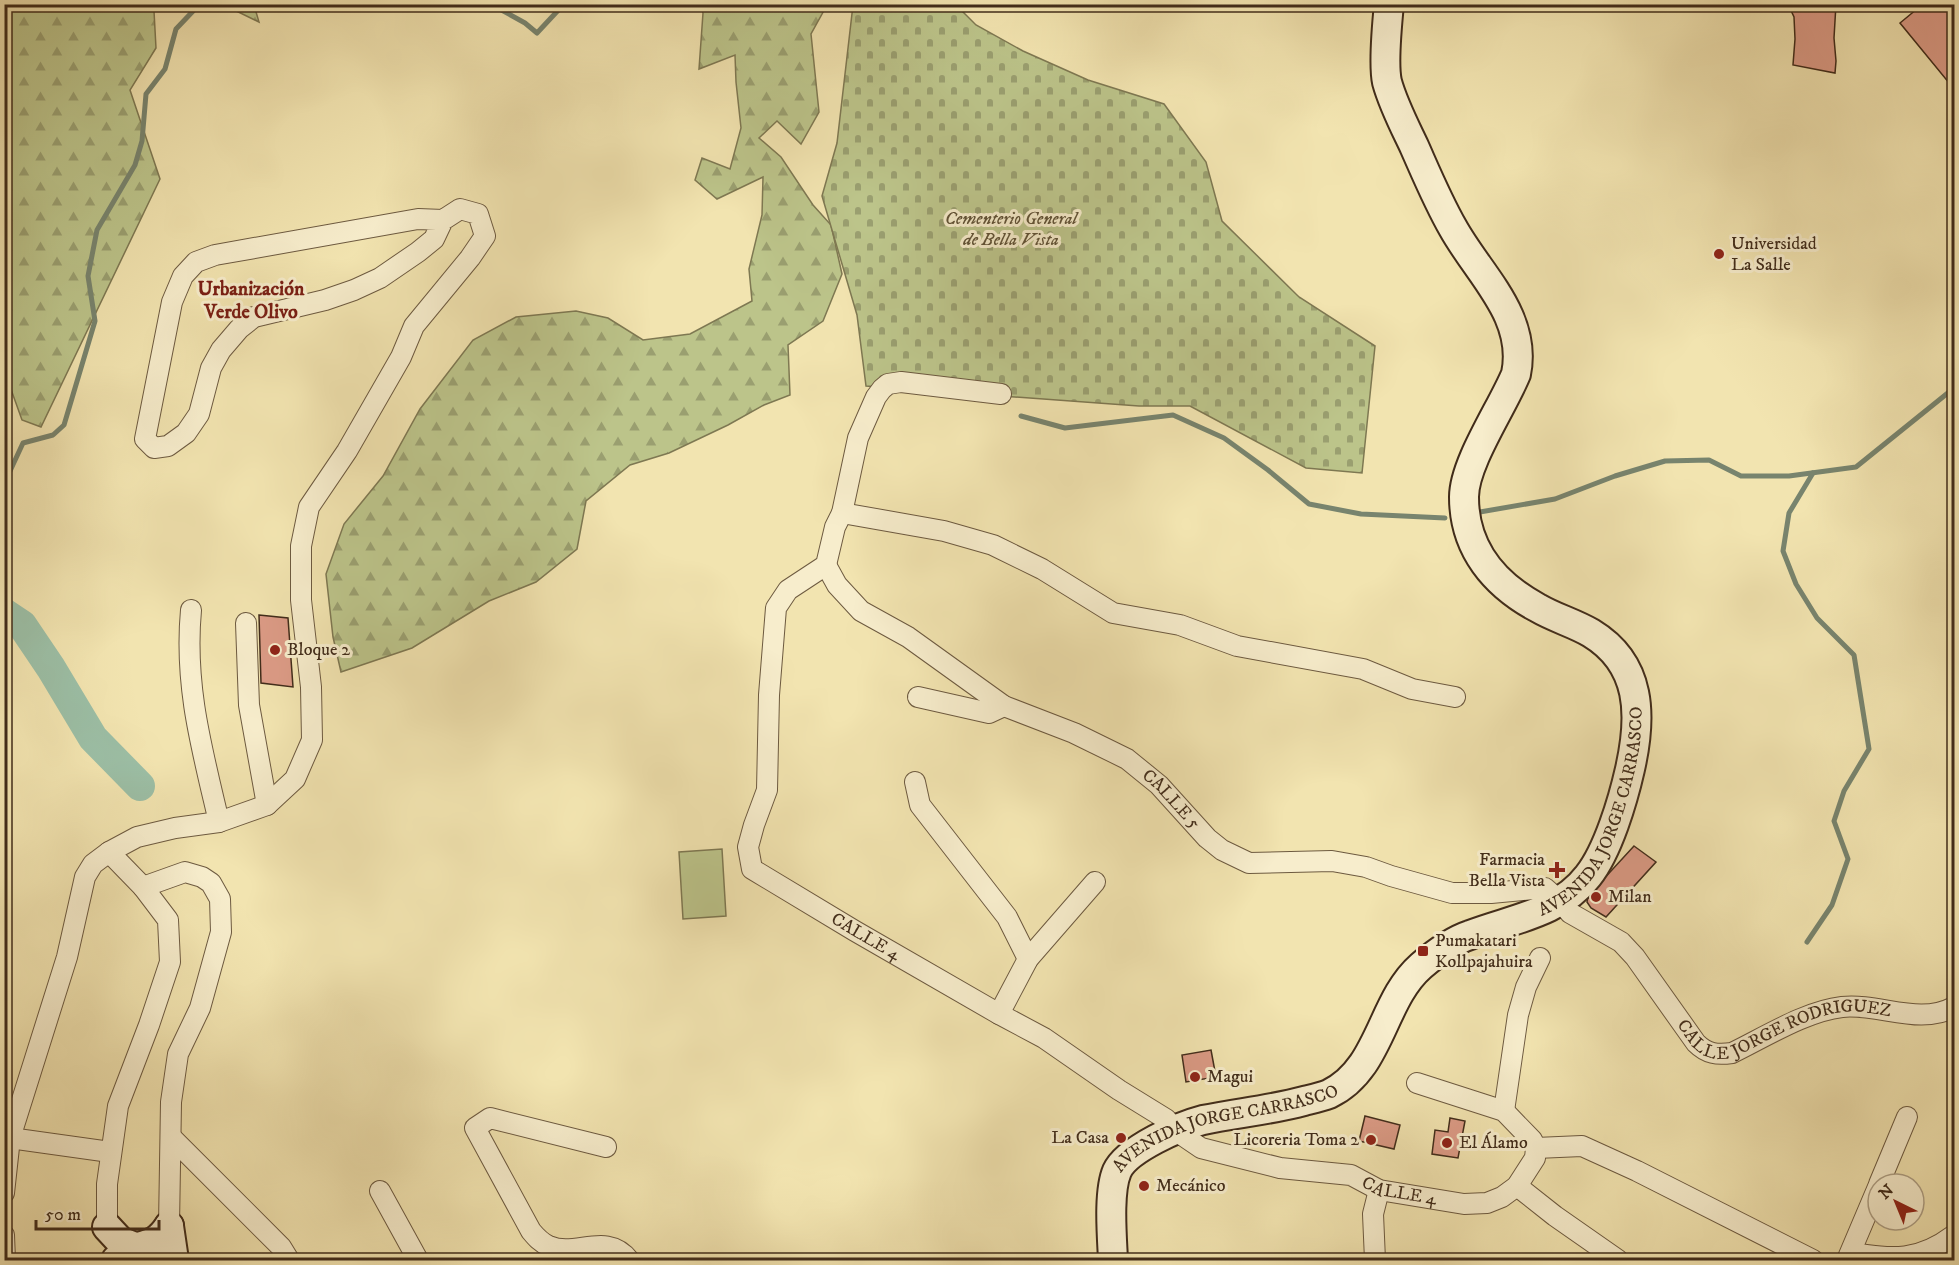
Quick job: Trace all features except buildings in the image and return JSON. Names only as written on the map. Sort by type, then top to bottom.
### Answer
[{"type":"main road","name":"AVENIDA JORGE CARRASCO","points":[[1113,1260],[1112,1186],[1118,1168],[1133,1152],[1152,1141],[1201,1121],[1280,1108],[1328,1094],[1344,1084],[1359,1070],[1367,1058],[1400,994],[1418,969],[1442,950],[1467,936],[1561,902],[1588,877],[1600,856],[1619,810],[1635,748],[1636,692],[1625,664],[1611,648],[1589,632],[1539,609],[1513,592],[1488,570],[1472,541],[1464,501],[1466,479],[1516,374],[1519,348],[1506,309],[1466,251],[1448,219],[1400,116],[1387,80],[1389,4]]},
{"type":"main road","points":[[132,1251],[162,1238],[169,1226]]},
{"type":"main road","points":[[169,1226],[173,1260]]},
{"type":"main road","points":[[107,1227],[132,1251],[157,1249],[173,1260]]},
{"type":"main road","points":[[107,1227],[108,1260]]},
{"type":"street","points":[[4,1193],[7,1150],[67,957],[85,877],[93,864],[108,852],[137,837],[175,828],[219,822],[267,805],[294,779],[312,740],[310,687],[301,600],[302,546],[309,507],[347,451],[401,357],[414,326],[470,258],[485,236],[478,214],[460,210],[443,220],[418,219],[215,255],[196,262],[183,276],[172,302],[145,439],[154,448],[168,446],[186,433],[199,414],[211,368],[221,350],[239,329],[254,317],[325,300],[380,278],[434,238],[443,220]]},
{"type":"street","points":[[826,565],[835,527],[842,513],[858,438],[876,397],[882,389],[888,384],[901,382],[1001,394]]},
{"type":"street","points":[[842,513],[944,531],[993,545],[1042,569],[1113,613],[1180,625],[1237,646],[1363,669],[1412,689],[1455,697]]},
{"type":"street","name":"CALLE 5","points":[[826,565],[837,585],[861,611],[908,637],[1004,706],[1074,733],[1127,759],[1159,784],[1207,838],[1222,850],[1249,863],[1332,861],[1366,867],[1452,893],[1491,893],[1545,888],[1561,902]]},
{"type":"street","name":"CALLE 4","points":[[826,565],[788,590],[776,608],[769,695],[767,790],[748,848],[752,869],[1044,1038],[1119,1090],[1166,1119],[1176,1131],[1201,1148],[1280,1168],[1351,1175],[1379,1190],[1464,1204],[1487,1203],[1502,1197],[1517,1186],[1535,1158],[1536,1148]]},
{"type":"street","points":[[191,610],[188,644],[195,716],[219,822]]},
{"type":"street","points":[[246,623],[249,705],[267,805]]},
{"type":"street","points":[[918,697],[989,713],[1004,706]]},
{"type":"street","points":[[915,783],[920,805],[1007,917],[1028,959]]},
{"type":"street","points":[[107,1227],[107,1184],[118,1106],[170,963],[168,920],[143,887],[108,852]]},
{"type":"street","points":[[143,887],[185,872],[202,877],[211,883],[220,898],[220,932],[200,1008],[178,1054],[171,1102],[169,1226]]},
{"type":"street","points":[[999,1014],[1028,959],[1095,882]]},
{"type":"street","name":"CALLE JORGE RODRIGUEZ","points":[[1561,902],[1570,913],[1621,942],[1635,957],[1696,1044],[1704,1051],[1711,1053],[1732,1053],[1813,1014],[1829,1009],[1859,1006],[1926,1016],[1944,1013],[1954,1007]]},
{"type":"street","points":[[1504,1111],[1518,1015],[1526,987],[1540,958]]},
{"type":"street","points":[[1418,1083],[1504,1111],[1532,1140],[1536,1148],[1582,1146],[1637,1171],[1812,1260]]},
{"type":"street","points":[[1884,1172],[1907,1117]]},
{"type":"street","points":[[606,1147],[490,1118],[475,1128],[531,1231],[540,1241],[550,1247],[568,1249],[593,1245],[611,1247],[629,1260]]},
{"type":"street","points":[[172,1138],[281,1247],[289,1260]]},
{"type":"street","points":[[7,1150],[110,1152]]},
{"type":"street","points":[[1517,1186],[1618,1260]]},
{"type":"street","points":[[1375,1260],[1373,1214],[1379,1190]]},
{"type":"street","points":[[380,1191],[418,1260]]},
{"type":"street","points":[[1866,1216],[1849,1257],[1893,1258],[1917,1255],[1936,1248],[1954,1235]]},
{"type":"street","points":[[4,1235],[5,1260]]},
{"type":"green space","points":[[5,4],[215,5],[154,11],[156,48],[130,90],[160,179],[41,427],[22,420],[8,381],[5,353]]},
{"type":"green space","points":[[224,5],[254,5],[259,22]]},
{"type":"green space","points":[[700,5],[827,5],[811,34],[819,112],[801,144],[777,121],[759,138],[781,157],[813,205],[831,225],[842,274],[823,321],[788,345],[790,395],[764,405],[669,453],[630,465],[586,501],[577,549],[536,582],[489,601],[412,648],[341,672],[333,637],[326,574],[344,524],[383,476],[420,409],[473,340],[516,317],[576,311],[608,318],[643,340],[690,334],[752,301],[749,269],[762,215],[763,177],[717,199],[695,180],[702,158],[730,169],[741,128],[735,55],[699,69],[703,13]]},
{"type":"green space","name":"Cementerio General de Bella Vista","points":[[853,5],[956,5],[976,25],[1023,51],[1088,80],[1164,104],[1206,162],[1222,221],[1299,297],[1375,346],[1362,473],[1306,468],[1190,406],[1139,406],[866,386],[857,315],[822,196],[837,143]]},
{"type":"green space","points":[[722,849],[726,916],[683,919],[679,852]]},
{"type":"waterway","points":[[4,484],[23,443],[53,435],[64,425],[95,321],[88,276],[97,230],[135,165],[142,141],[146,94],[165,69],[176,29],[196,8],[196,4]]},
{"type":"waterway","points":[[450,4],[498,8],[525,23],[537,33],[564,4]]},
{"type":"waterway","points":[[1474,513],[1555,499],[1615,476],[1665,461],[1709,460],[1741,476],[1789,476],[1856,467],[1954,388]]},
{"type":"waterway","points":[[1021,416],[1065,428],[1173,415],[1224,438],[1309,504],[1361,514],[1445,518]]},
{"type":"waterway","points":[[1807,942],[1832,905],[1848,859],[1834,821],[1844,791],[1869,749],[1854,655],[1817,618],[1796,584],[1783,551],[1789,513],[1813,473]]},
{"type":"waterway","points":[[4,613],[22,625],[93,738],[140,786]]},
{"type":"place","name":"Universidad La Salle","points":[[1719,254]]},
{"type":"place","name":"Bloque 2","points":[[275,650]]},
{"type":"place","name":"Farmacia Bella Vista","points":[[1557,870]]},
{"type":"place","name":"Milan","points":[[1596,897]]},
{"type":"place","name":"Pumakatari Kollpajahuira","points":[[1423,951]]},
{"type":"place","name":"Magui","points":[[1195,1077]]},
{"type":"place","name":"La Casa","points":[[1121,1138]]},
{"type":"place","name":"Licoreria Toma 2","points":[[1371,1140]]},
{"type":"place","name":"El Álamo","points":[[1447,1143]]},
{"type":"place","name":"Mecánico","points":[[1144,1186]]},
{"type":"district","name":"Urbanización Verde Olivo","points":[[251,300]]}]
